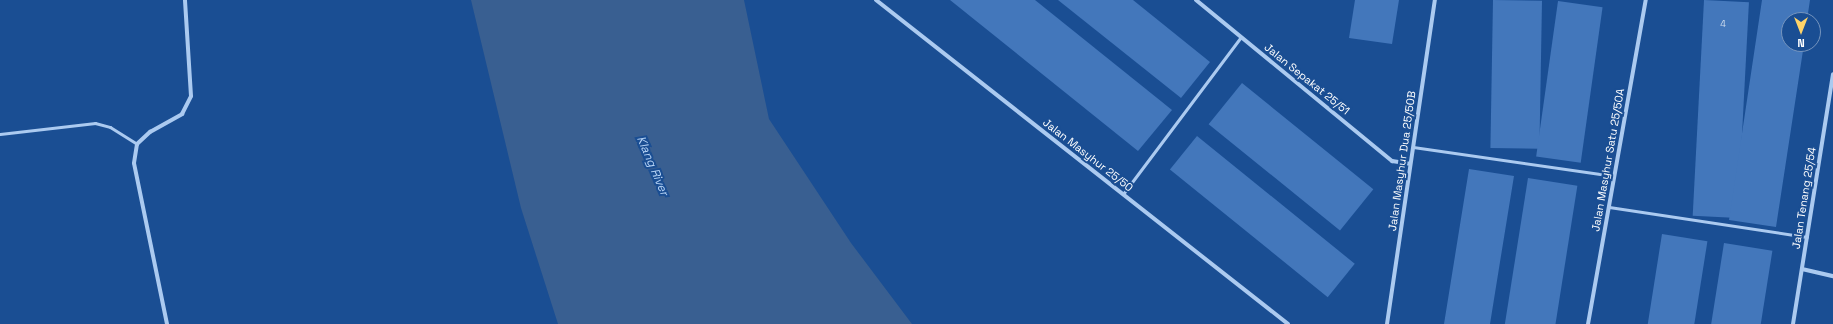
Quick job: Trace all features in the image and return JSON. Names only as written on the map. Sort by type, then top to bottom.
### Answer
[{"type":"street","points":[[167,324],[134,163],[137,144],[150,132],[182,114],[191,96],[185,0]]},
{"type":"street","name":"Jalan Masyhur 25/50","points":[[876,0],[1288,324]]},
{"type":"street","name":"Jalan Sepakat 25/51","points":[[1196,0],[1392,161],[1410,164]]},
{"type":"street","name":"Jalan Masyhur Dua 25/50B","points":[[1387,324],[1435,0]]},
{"type":"street","name":"Jalan Masyhur Satu 25/50A","points":[[1588,324],[1646,0]]},
{"type":"street","name":"Jalan Tenang 25/54","points":[[1793,324],[1833,74]]},
{"type":"street","points":[[1802,269],[1833,276]]},
{"type":"lane","points":[[1123,194],[1241,37]]},
{"type":"lane","points":[[0,134],[95,123],[110,127],[137,144]]},
{"type":"lane","points":[[1413,147],[1614,176]]},
{"type":"lane","points":[[1609,207],[1807,238]]},
{"type":"water","name":"Klang River","points":[[471,0],[744,0],[769,119],[851,243],[912,324],[558,324],[521,208]]},
{"type":"building","points":[[950,0],[1035,0],[1172,110],[1138,151]]},
{"type":"building","points":[[1058,0],[1133,0],[1210,62],[1181,98]]},
{"type":"building","points":[[1355,0],[1399,0],[1392,44],[1349,38]]},
{"type":"building","points":[[1493,0],[1542,1],[1539,149],[1490,148]]},
{"type":"building","points":[[1704,0],[1749,2],[1738,218],[1693,216]]},
{"type":"building","points":[[1762,0],[1810,0],[1808,12],[1781,12],[1781,52],[1803,52],[1776,227],[1729,220]]},
{"type":"building","points":[[1558,1],[1603,7],[1581,163],[1536,156]]},
{"type":"building","points":[[1242,83],[1373,189],[1340,231],[1209,124]]},
{"type":"building","points":[[1197,136],[1355,264],[1328,297],[1170,169]]},
{"type":"building","points":[[1469,169],[1514,176],[1490,324],[1444,324]]},
{"type":"building","points":[[1528,178],[1577,186],[1555,324],[1505,324]]},
{"type":"building","points":[[1662,234],[1707,241],[1694,324],[1648,324]]},
{"type":"building","points":[[1724,243],[1772,251],[1761,324],[1711,324]]}]
